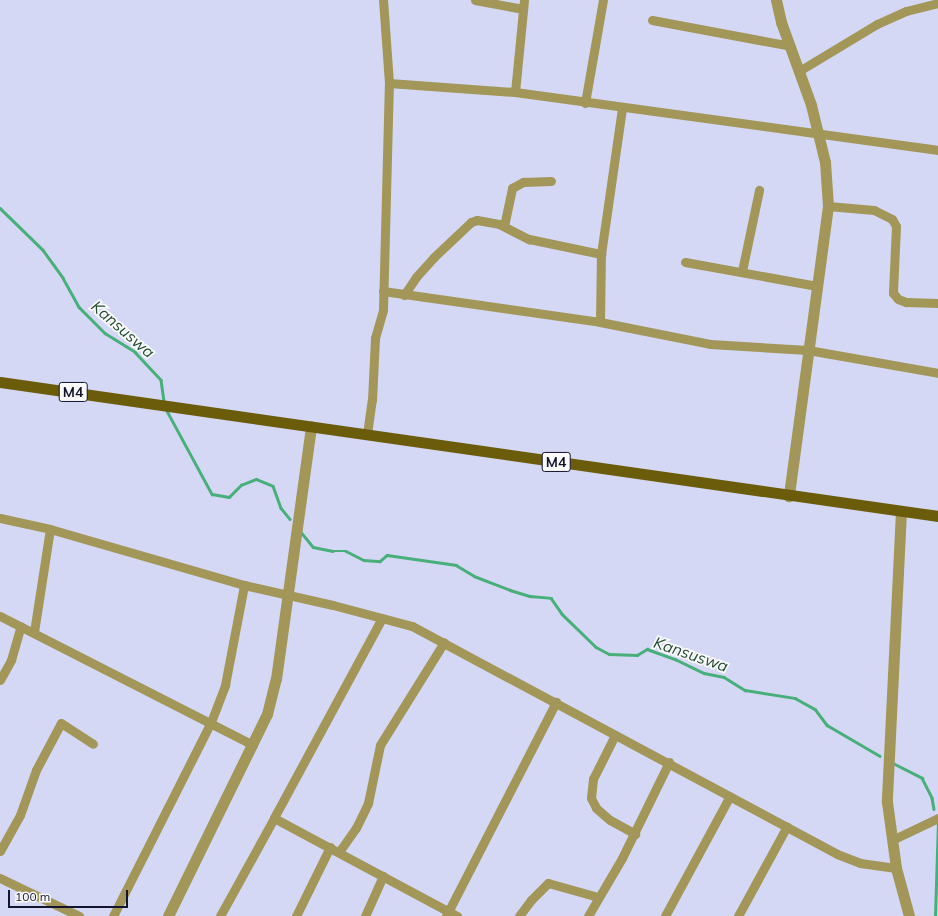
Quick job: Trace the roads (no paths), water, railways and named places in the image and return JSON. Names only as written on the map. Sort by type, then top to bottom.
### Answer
[{"type":"main road","name":"M4","points":[[0,382],[789,496],[938,516]]},
{"type":"street","points":[[367,434],[372,400],[375,338],[383,310],[382,291],[389,83],[383,0]]},
{"type":"street","points":[[475,0],[524,5],[516,92]]},
{"type":"street","points":[[585,103],[603,0]]},
{"type":"street","points":[[776,0],[781,22],[791,46],[818,133],[825,162],[828,206],[789,496]]},
{"type":"street","points":[[799,70],[877,24],[906,11],[938,3]]},
{"type":"street","points":[[652,20],[791,46]]},
{"type":"street","points":[[389,83],[516,92],[585,103],[938,150]]},
{"type":"street","points":[[600,322],[601,254],[622,108]]},
{"type":"street","points":[[504,226],[512,188],[523,182],[551,181]]},
{"type":"street","points":[[742,272],[759,190]]},
{"type":"street","points":[[828,206],[874,210],[892,219],[896,226],[893,293],[898,299],[906,302],[938,303]]},
{"type":"street","points":[[404,295],[416,276],[471,222],[477,220],[504,226],[521,237],[601,254]]},
{"type":"street","points":[[685,262],[817,286]]},
{"type":"street","points":[[382,291],[600,322],[710,344],[808,350],[938,373]]},
{"type":"street","points":[[168,916],[253,745],[272,698],[311,426]]},
{"type":"street","points":[[901,511],[888,779],[892,840],[896,868],[910,916]]},
{"type":"street","points":[[0,518],[50,529],[244,585],[287,594],[412,626],[669,762],[849,860],[896,868]]},
{"type":"street","points":[[34,632],[50,529]]},
{"type":"street","points":[[114,916],[211,722],[225,685],[244,585]]},
{"type":"street","points":[[0,616],[211,722],[253,745]]},
{"type":"street","points":[[220,916],[382,618]]},
{"type":"street","points":[[0,680],[11,660],[21,626]]},
{"type":"street","points":[[338,852],[356,828],[368,804],[380,745],[444,642]]},
{"type":"street","points":[[274,818],[330,847],[451,914],[556,702]]},
{"type":"street","points":[[0,851],[20,815],[36,770],[61,724],[93,744]]},
{"type":"street","points":[[616,735],[593,778],[591,798],[596,808],[610,820],[635,834]]},
{"type":"street","points":[[588,916],[635,834],[669,762]]},
{"type":"street","points":[[666,916],[730,796]]},
{"type":"street","points":[[892,840],[938,818]]},
{"type":"street","points":[[738,916],[787,826]]},
{"type":"street","points":[[296,916],[330,847]]},
{"type":"street","points":[[365,916],[383,876]]},
{"type":"street","points":[[0,878],[79,916]]},
{"type":"street","points":[[519,916],[531,900],[548,883],[598,897]]},
{"type":"waterway","name":"Kansuswa","points":[[0,208],[43,250],[63,278],[79,307],[105,333],[135,352],[161,380],[164,402]]},
{"type":"waterway","name":"Kansuswa","points":[[166,409],[212,494],[229,497],[241,485],[256,479],[273,486],[281,508],[290,519]]},
{"type":"waterway","name":"Kansuswa","points":[[301,532],[313,547],[333,551],[346,551],[364,560],[380,561],[387,555],[456,565],[474,576],[510,590],[530,596],[551,598],[562,614],[596,647],[609,654],[637,655],[647,649],[675,659],[704,673],[724,677],[745,690],[795,698],[815,709],[827,725],[880,756]]},
{"type":"waterway","name":"Kansuswa","points":[[893,763],[922,778],[932,798],[934,809]]},
{"type":"waterway","points":[[935,916],[938,822]]}]
